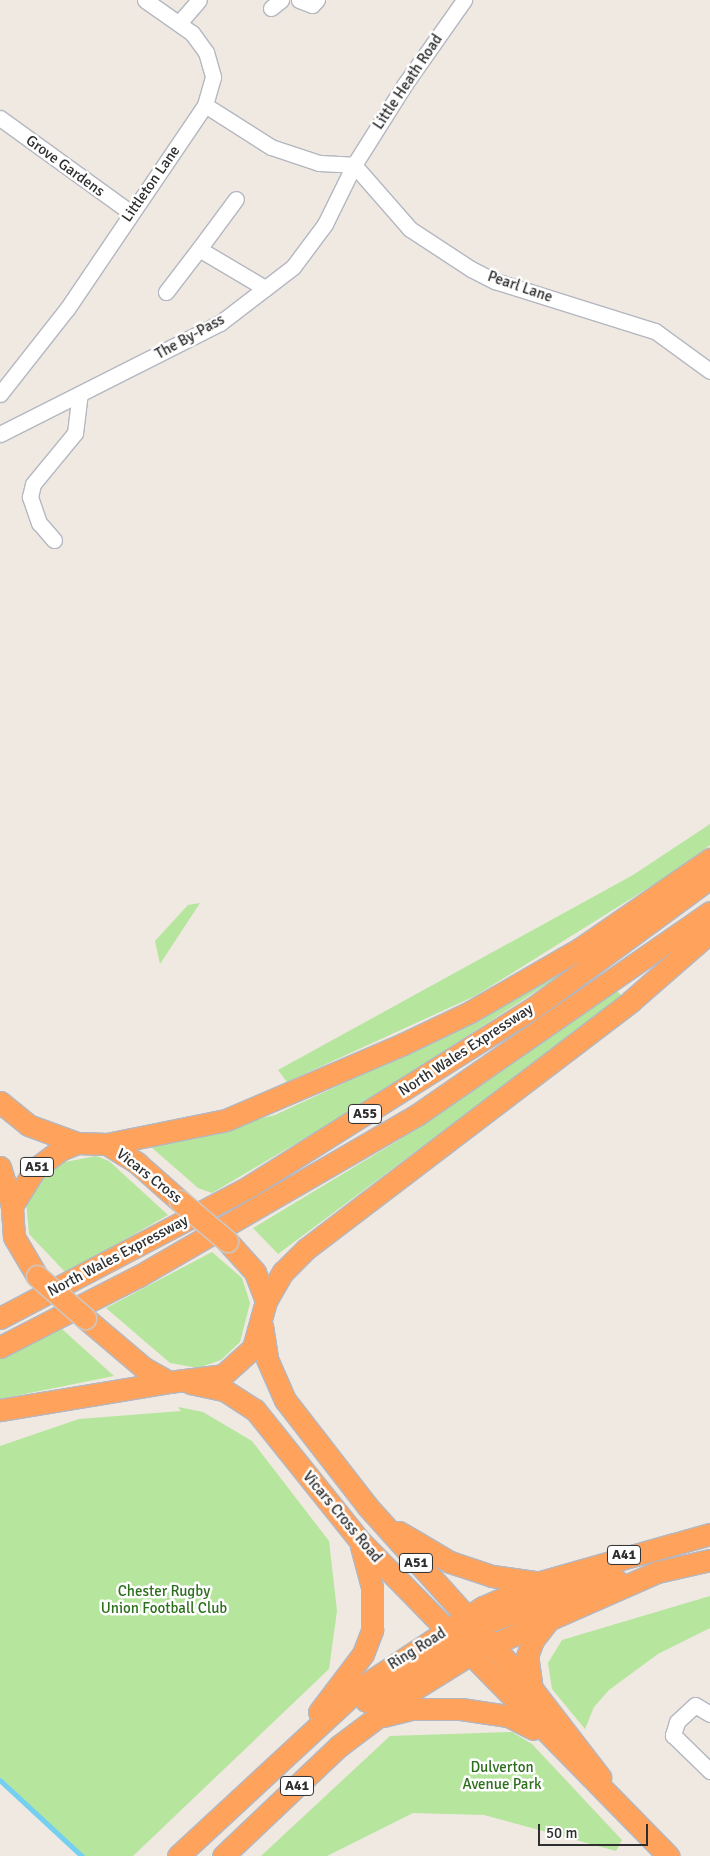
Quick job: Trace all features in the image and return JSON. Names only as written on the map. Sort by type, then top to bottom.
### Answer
[{"type":"highway","points":[[107,1144],[226,1120],[428,1032],[581,948],[710,859]]},
{"type":"highway","name":"North Wales Expressway","points":[[0,1318],[250,1186],[533,1008],[710,878]]},
{"type":"highway","name":"North Wales Expressway","points":[[0,1347],[180,1253],[416,1115],[710,912]]},
{"type":"highway","points":[[266,1301],[283,1272],[306,1249],[631,1000],[710,932]]},
{"type":"highway","name":"A51","points":[[0,1102],[28,1125],[77,1143]]},
{"type":"highway","name":"Vicars Cross","points":[[8,1222],[22,1258],[38,1276],[149,1372],[169,1382],[190,1383],[210,1380],[233,1369],[253,1348],[262,1326],[266,1301],[255,1272],[227,1241],[137,1163],[107,1144],[77,1143]]},
{"type":"highway","name":"A51","points":[[8,1222],[35,1168],[77,1143]]},
{"type":"highway","name":"A51","points":[[0,1166],[8,1222]]},
{"type":"highway","name":"Vicars Cross Road","points":[[262,1326],[267,1359],[285,1400],[368,1506],[470,1623],[533,1690],[577,1744],[613,1797]]},
{"type":"highway","points":[[0,1410],[169,1382]]},
{"type":"highway","name":"Vicars Cross Road","points":[[190,1383],[224,1390],[255,1410],[360,1541],[550,1740],[613,1797],[668,1856]]},
{"type":"highway","points":[[368,1506],[411,1541],[450,1562],[516,1581],[540,1582]]},
{"type":"highway","name":"Ring Road","points":[[223,1856],[458,1644],[470,1623],[540,1582],[710,1534]]},
{"type":"highway","points":[[290,1750],[369,1642],[374,1603],[360,1541]]},
{"type":"highway","name":"A41","points":[[490,1644],[657,1572],[710,1560]]},
{"type":"highway","points":[[470,1623],[585,1587],[657,1572]]},
{"type":"highway","points":[[533,1690],[526,1668],[529,1648],[554,1615]]},
{"type":"highway","points":[[458,1644],[490,1644]]},
{"type":"highway","name":"Ring Road","points":[[178,1856],[290,1750],[389,1666],[458,1644]]},
{"type":"highway","points":[[374,1719],[412,1709],[494,1712],[521,1721],[550,1740]]},
{"type":"street","points":[[145,0],[179,23],[206,52],[213,77],[206,105],[272,147],[319,164],[354,165]]},
{"type":"street","points":[[179,23],[199,0]]},
{"type":"street","points":[[299,0],[312,5],[317,0]]},
{"type":"street","name":"Little Heath Road","points":[[354,165],[464,0]]},
{"type":"street","name":"Littleton Lane","points":[[0,394],[66,308],[130,212],[206,105]]},
{"type":"street","name":"Grove Gardens","points":[[0,118],[130,212]]},
{"type":"street","name":"The By-Pass","points":[[0,434],[220,323],[293,267],[325,224],[354,165]]},
{"type":"street","name":"Pearl Lane","points":[[354,165],[410,229],[471,269],[495,281],[656,331],[710,370]]},
{"type":"street","points":[[166,292],[236,199]]},
{"type":"street","points":[[199,249],[265,288]]},
{"type":"street","points":[[54,540],[39,523],[30,497],[33,484],[75,433],[80,395]]},
{"type":"street","points":[[710,1714],[695,1705],[677,1722],[672,1735],[710,1771]]},
{"type":"green space","points":[[710,824],[710,845],[672,873],[475,996],[287,1082],[278,1070],[633,875]]},
{"type":"green space","points":[[200,903],[160,964],[155,941],[188,905]]},
{"type":"green space","points":[[605,946],[371,1099],[212,1193],[198,1188],[150,1146],[275,1115],[419,1048]]},
{"type":"green space","points":[[617,991],[623,997],[278,1254],[253,1228],[399,1140]]},
{"type":"green space","points":[[96,1156],[109,1161],[168,1215],[66,1273],[29,1234],[26,1201],[42,1176],[60,1163]]},
{"type":"green space","points":[[212,1252],[242,1278],[250,1303],[240,1342],[221,1360],[198,1368],[170,1363],[106,1308]]},
{"type":"green space","points":[[62,1329],[114,1376],[0,1399],[0,1358]]},
{"type":"green space","name":"Chester Rugby Union Football Club","points":[[178,1407],[203,1412],[252,1441],[329,1541],[337,1611],[329,1669],[133,1856],[84,1856],[0,1777],[0,1446],[79,1419],[181,1411]]},
{"type":"green space","points":[[710,1596],[710,1628],[658,1654],[609,1690],[594,1707],[585,1729],[552,1689],[548,1663],[562,1640]]},
{"type":"green space","name":"Dulverton Avenue Park","points":[[512,1732],[532,1744],[622,1840],[616,1851],[484,1815],[413,1813],[327,1856],[261,1856],[390,1736]]},
{"type":"waterway","points":[[0,1780],[82,1856]]}]
